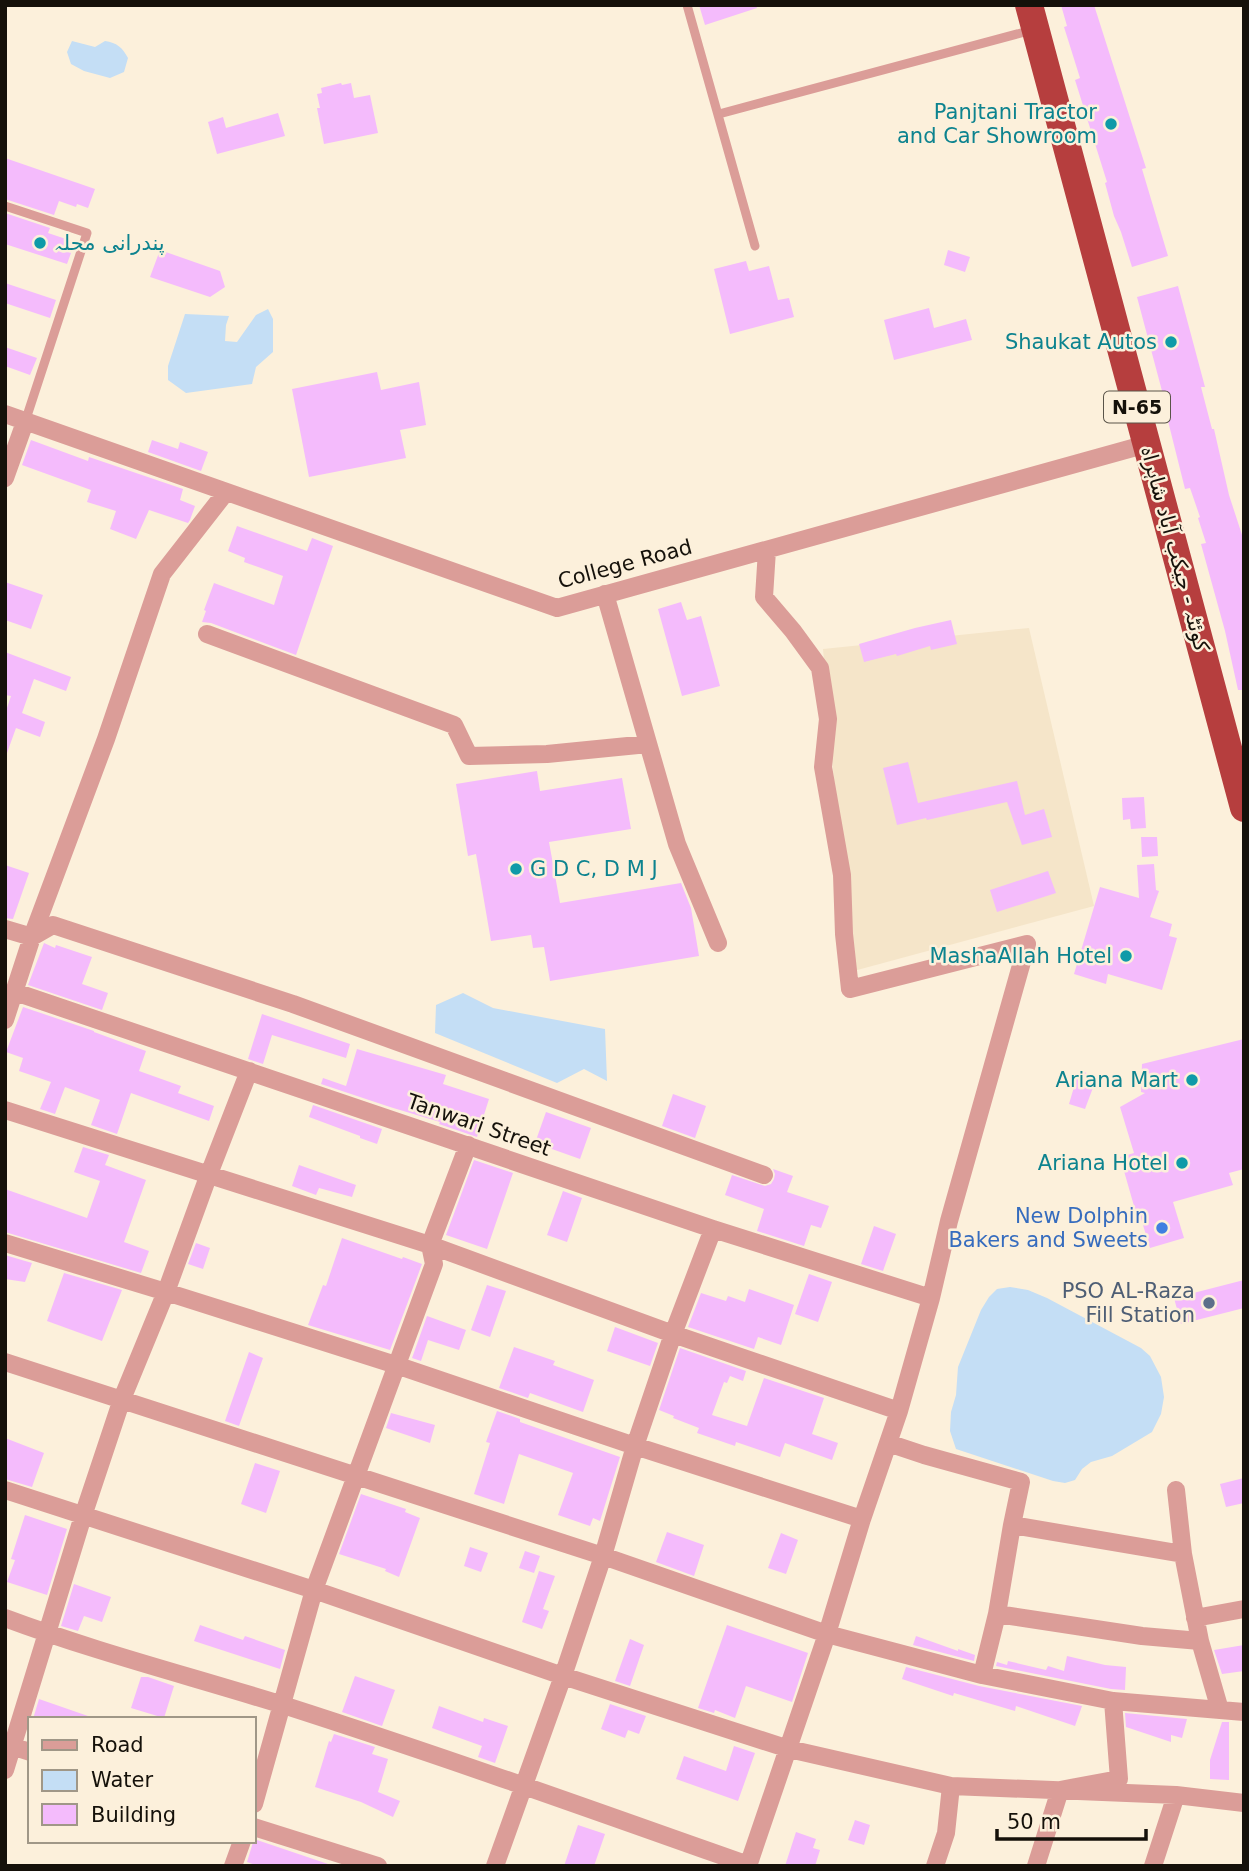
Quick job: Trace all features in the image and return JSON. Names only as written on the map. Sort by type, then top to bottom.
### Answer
[{"type":"highway","name":"کوئٹہ - جیکب آباد شاہراہ","points":[[1032,17],[1244,808]]},
{"type":"street","name":"College Road","points":[[5,414],[557,608],[1147,444]]},
{"type":"street","points":[[5,478],[25,422]]},
{"type":"street","points":[[5,1020],[162,574],[226,492]]},
{"type":"street","points":[[5,1618],[48,1634],[282,1705],[748,1865],[789,1749],[899,1411],[1027,944],[850,989],[844,934],[842,875],[823,767],[828,719],[820,668],[764,597],[767,550]]},
{"type":"street","points":[[605,594],[677,844],[718,943]]},
{"type":"street","points":[[207,635],[454,725],[469,756],[547,754],[648,744]]},
{"type":"street","points":[[5,929],[32,937],[53,925],[293,1004],[764,1175]]},
{"type":"street","name":"Tanwari Street","points":[[15,992],[713,1229],[931,1298]]},
{"type":"street","points":[[5,1770],[16,1747],[83,1516],[122,1399],[166,1292],[249,1071]]},
{"type":"street","points":[[5,1110],[430,1245],[673,1334],[899,1411]]},
{"type":"street","points":[[256,1797],[314,1590],[434,1264],[430,1245],[468,1145]]},
{"type":"street","points":[[495,1866],[563,1676],[673,1334],[713,1229]]},
{"type":"street","points":[[5,1243],[396,1365],[862,1519]]},
{"type":"street","points":[[5,1362],[603,1556],[827,1634],[982,1675],[1113,1701],[1244,1713]]},
{"type":"street","points":[[888,1443],[1021,1482],[997,1614],[982,1675]]},
{"type":"street","points":[[5,1490],[789,1749],[951,1786],[1176,1795],[1244,1803]]},
{"type":"street","points":[[1176,1490],[1183,1554],[1195,1618],[1220,1710]]},
{"type":"street","points":[[1012,1525],[1183,1554]]},
{"type":"street","points":[[1195,1618],[1244,1609]]},
{"type":"street","points":[[997,1614],[1131,1635],[1200,1641]]},
{"type":"street","points":[[1060,1790],[1119,1779],[1113,1701]]},
{"type":"street","points":[[935,1866],[946,1833],[951,1786]]},
{"type":"street","points":[[1036,1866],[1060,1790]]},
{"type":"street","points":[[1153,1866],[1176,1795]]},
{"type":"street","points":[[256,1828],[378,1866]]},
{"type":"street","points":[[233,1866],[241,1843]]},
{"type":"lane","points":[[687,5],[755,246]]},
{"type":"lane","points":[[719,114],[1032,17]]},
{"type":"lane","points":[[5,206],[87,233],[25,422]]},
{"type":"shaded area","points":[[1029,628],[1094,906],[850,972],[823,649]]},
{"type":"water","points":[[72,41],[95,47],[105,41],[116,44],[128,58],[124,72],[110,78],[84,71],[71,64],[67,52]]},
{"type":"water","points":[[268,309],[273,319],[273,352],[256,367],[252,384],[186,393],[168,380],[168,366],[185,314],[229,316],[225,341],[237,342],[256,315]]},
{"type":"water","points":[[463,993],[493,1008],[605,1029],[607,1081],[584,1069],[557,1083],[435,1033],[436,1005]]},
{"type":"water","points":[[1010,1287],[1028,1290],[1047,1298],[1141,1348],[1150,1356],[1161,1377],[1164,1397],[1161,1414],[1152,1432],[1112,1456],[1091,1462],[1075,1480],[1065,1483],[1053,1481],[956,1449],[950,1431],[958,1367],[989,1297],[997,1289]]},
{"type":"building","points":[[699,5],[756,5],[757,8],[705,25]]},
{"type":"building","points":[[1061,5],[1094,5],[1146,168],[1142,169],[1168,256],[1132,267],[1114,216],[1105,183],[1107,182],[1075,80],[1080,78],[1064,27],[1067,26]]},
{"type":"building","points":[[351,83],[354,98],[370,95],[378,133],[324,144],[317,94],[322,93],[321,88]]},
{"type":"building","points":[[278,113],[285,136],[217,154],[208,122],[223,117],[226,128]]},
{"type":"building","points":[[5,158],[95,189],[88,208],[59,201],[54,215],[5,199]]},
{"type":"building","name":"پندرانی محلہ","points":[[5,213],[50,228],[48,233],[75,242],[67,264],[5,244]]},
{"type":"building","points":[[160,250],[220,271],[225,287],[210,297],[150,277]]},
{"type":"building","points":[[948,250],[970,257],[965,272],[944,265]]},
{"type":"building","points":[[746,261],[749,271],[769,266],[778,300],[789,298],[794,317],[730,334],[714,269]]},
{"type":"building","points":[[5,283],[56,300],[50,318],[5,303]]},
{"type":"building","points":[[1178,286],[1205,387],[1201,387],[1244,541],[1244,690],[1238,690],[1201,544],[1206,543],[1198,518],[1200,517],[1190,488],[1185,489],[1137,297]]},
{"type":"building","points":[[929,308],[934,328],[966,319],[972,340],[894,360],[884,320]]},
{"type":"building","points":[[5,347],[37,358],[30,375],[5,366]]},
{"type":"building","points":[[377,372],[381,390],[419,382],[426,425],[400,430],[406,458],[309,477],[292,389]]},
{"type":"building","points":[[31,440],[88,461],[89,457],[183,489],[180,500],[195,506],[190,520],[188,523],[149,510],[136,539],[110,529],[116,511],[87,502],[91,490],[22,465]]},
{"type":"building","points":[[152,440],[178,449],[180,442],[208,452],[201,471],[148,452]]},
{"type":"building","points":[[237,526],[307,551],[312,538],[333,546],[296,655],[202,622],[214,583],[274,605],[283,576],[244,562],[245,558],[228,551]]},
{"type":"building","points":[[5,582],[43,595],[31,629],[5,620]]},
{"type":"building","points":[[681,602],[687,620],[701,616],[720,686],[682,696],[658,609]]},
{"type":"building","points":[[951,620],[957,644],[931,650],[930,646],[864,662],[859,644]]},
{"type":"building","points":[[5,652],[71,677],[66,691],[34,679],[22,713],[45,722],[40,737],[16,728],[7,753],[5,707],[7,708],[11,696],[5,695]]},
{"type":"building","points":[[908,762],[918,803],[1017,781],[1025,815],[1044,809],[1052,837],[1022,845],[1007,802],[897,825],[883,768]]},
{"type":"building","name":"G D C, D M J","points":[[537,771],[540,791],[622,778],[631,829],[549,842],[560,903],[681,883],[691,908],[699,956],[550,981],[544,947],[533,948],[531,935],[491,941],[476,854],[468,856],[456,784]]},
{"type":"building","points":[[1144,797],[1146,828],[1131,829],[1130,819],[1123,820],[1122,798]]},
{"type":"building","points":[[1141,837],[1157,837],[1158,856],[1142,857]]},
{"type":"building","name":"MashaAllah Hotel","points":[[1154,864],[1156,890],[1159,891],[1150,917],[1172,924],[1169,936],[1177,938],[1162,990],[1108,974],[1106,984],[1074,974],[1100,887],[1139,898],[1137,865]]},
{"type":"building","points":[[5,865],[29,873],[13,919],[5,918]]},
{"type":"building","points":[[1048,871],[1056,893],[997,912],[990,890]]},
{"type":"building","points":[[44,943],[92,957],[82,984],[108,993],[102,1010],[28,985]]},
{"type":"building","points":[[23,1007],[146,1051],[139,1071],[181,1086],[178,1093],[214,1106],[209,1121],[131,1093],[117,1134],[91,1125],[100,1100],[65,1087],[55,1114],[40,1109],[51,1082],[19,1071],[23,1058],[6,1052]]},
{"type":"building","points":[[262,1014],[350,1044],[346,1058],[272,1035],[263,1064],[248,1059]]},
{"type":"building","points":[[1244,1039],[1244,1169],[1229,1173],[1233,1185],[1173,1202],[1184,1238],[1150,1248],[1139,1212],[1136,1213],[1120,1157],[1134,1153],[1120,1107],[1145,1093],[1141,1092],[1142,1064]]},
{"type":"building","points":[[357,1049],[446,1075],[443,1084],[489,1099],[477,1137],[439,1124],[440,1122],[321,1084],[323,1078],[346,1086]]},
{"type":"building","points":[[1079,1070],[1097,1077],[1085,1109],[1069,1104]]},
{"type":"building","points":[[673,1094],[706,1106],[695,1138],[662,1126]]},
{"type":"building","points":[[313,1105],[382,1129],[377,1144],[309,1117]]},
{"type":"building","points":[[546,1112],[591,1128],[580,1159],[535,1143]]},
{"type":"building","points":[[83,1147],[109,1155],[105,1165],[146,1180],[124,1242],[149,1251],[141,1273],[5,1232],[5,1189],[87,1218],[100,1181],[74,1172]]},
{"type":"building","points":[[474,1160],[513,1173],[487,1249],[446,1235]]},
{"type":"building","points":[[299,1165],[356,1185],[352,1197],[319,1188],[316,1195],[292,1186]]},
{"type":"building","points":[[773,1169],[793,1176],[787,1192],[829,1206],[821,1228],[811,1225],[804,1246],[757,1231],[764,1209],[725,1195],[732,1175],[765,1186],[771,1184],[774,1179]]},
{"type":"building","points":[[563,1191],[582,1198],[567,1242],[547,1235]]},
{"type":"building","points":[[874,1226],[896,1234],[883,1271],[861,1264]]},
{"type":"building","points":[[342,1238],[422,1264],[390,1350],[308,1325],[323,1285],[326,1286]]},
{"type":"building","points":[[196,1243],[210,1248],[203,1269],[188,1264]]},
{"type":"building","points":[[5,1255],[32,1263],[25,1282],[5,1279]]},
{"type":"building","points":[[64,1273],[122,1290],[102,1341],[47,1321]]},
{"type":"building","points":[[809,1274],[832,1282],[818,1322],[795,1314]]},
{"type":"building","name":"PSO AL-Raza Fill Station","points":[[1244,1280],[1244,1308],[1181,1324],[1174,1298]]},
{"type":"building","points":[[487,1285],[506,1291],[490,1337],[471,1330]]},
{"type":"building","points":[[749,1289],[794,1305],[781,1345],[758,1337],[754,1349],[688,1327],[701,1293],[726,1301],[728,1296],[745,1302]]},
{"type":"building","points":[[427,1316],[466,1330],[459,1350],[428,1340],[421,1361],[412,1358]]},
{"type":"building","points":[[615,1327],[658,1343],[650,1366],[607,1351]]},
{"type":"building","points":[[514,1347],[555,1361],[553,1365],[594,1380],[583,1412],[530,1393],[528,1398],[499,1388]]},
{"type":"building","points":[[680,1348],[746,1371],[743,1381],[730,1376],[727,1383],[724,1382],[712,1415],[747,1426],[764,1378],[824,1398],[812,1434],[838,1443],[832,1460],[785,1443],[780,1457],[736,1442],[735,1446],[697,1433],[699,1428],[659,1410]]},
{"type":"building","points":[[249,1352],[263,1358],[239,1426],[225,1421]]},
{"type":"building","points":[[497,1411],[520,1419],[520,1422],[620,1457],[600,1521],[593,1518],[590,1526],[558,1515],[573,1473],[519,1454],[504,1504],[474,1494],[490,1443],[486,1442]]},
{"type":"building","points":[[391,1413],[435,1425],[430,1443],[386,1428]]},
{"type":"building","points":[[5,1438],[44,1453],[32,1487],[5,1479]]},
{"type":"building","points":[[255,1463],[280,1471],[266,1513],[241,1504]]},
{"type":"building","points":[[1244,1478],[1244,1503],[1226,1507],[1220,1484]]},
{"type":"building","points":[[361,1494],[406,1509],[405,1512],[420,1518],[399,1577],[385,1571],[386,1569],[339,1554]]},
{"type":"building","points":[[25,1515],[67,1529],[47,1595],[7,1582],[15,1560],[11,1559]]},
{"type":"building","points":[[667,1532],[704,1545],[694,1576],[656,1562]]},
{"type":"building","points":[[781,1533],[798,1540],[786,1574],[768,1568]]},
{"type":"building","points":[[470,1547],[488,1553],[481,1572],[464,1566]]},
{"type":"building","points":[[525,1551],[540,1556],[534,1573],[519,1568]]},
{"type":"building","points":[[539,1571],[555,1576],[543,1609],[549,1611],[542,1629],[522,1622]]},
{"type":"building","points":[[74,1584],[111,1597],[102,1622],[84,1616],[78,1631],[61,1626]]},
{"type":"building","points":[[200,1625],[243,1640],[245,1636],[285,1650],[280,1669],[194,1641]]},
{"type":"building","points":[[727,1625],[808,1653],[792,1702],[746,1686],[735,1718],[715,1710],[714,1713],[698,1708]]},
{"type":"building","points":[[916,1636],[975,1655],[974,1661],[913,1645]]},
{"type":"building","points":[[630,1639],[644,1645],[630,1686],[615,1681]]},
{"type":"building","points":[[1244,1645],[1244,1671],[1222,1674],[1214,1650]]},
{"type":"building","points":[[1067,1656],[1126,1667],[1125,1690],[996,1666],[997,1662],[1007,1665],[1008,1661],[1046,1670],[1048,1666],[1064,1671]]},
{"type":"building","points":[[906,1667],[979,1686],[1082,1706],[1075,1726],[1016,1706],[1015,1711],[954,1693],[953,1696],[902,1679]]},
{"type":"building","points":[[355,1676],[395,1690],[382,1726],[342,1712]]},
{"type":"building","points":[[141,1677],[174,1686],[164,1717],[131,1708]]},
{"type":"building","points":[[39,1699],[88,1716],[88,1717],[34,1717]]},
{"type":"building","points":[[610,1704],[646,1716],[639,1734],[628,1730],[625,1738],[601,1729]]},
{"type":"building","points":[[439,1706],[483,1722],[484,1718],[508,1726],[495,1763],[478,1757],[482,1746],[432,1728]]},
{"type":"building","points":[[1125,1713],[1187,1719],[1182,1738],[1171,1735],[1171,1742],[1126,1727]]},
{"type":"building","points":[[1222,1722],[1229,1722],[1229,1780],[1210,1779],[1210,1760]]},
{"type":"building","points":[[334,1734],[375,1747],[372,1754],[388,1759],[378,1792],[400,1801],[393,1817],[361,1802],[315,1787],[329,1741],[331,1742]]},
{"type":"building","points":[[734,1746],[755,1753],[738,1801],[676,1779],[684,1756],[726,1771]]},
{"type":"building","points":[[855,1820],[870,1825],[864,1845],[848,1840]]},
{"type":"building","points":[[578,1825],[605,1834],[594,1866],[564,1866]]},
{"type":"building","points":[[796,1832],[816,1839],[813,1848],[820,1850],[815,1866],[785,1866]]},
{"type":"building","points":[[256,1840],[328,1866],[258,1866],[247,1862]]},
{"type":"place","name":"Panjtani Tractor and Car Showroom","points":[[1111,124]]},
{"type":"place","name":"پندرانی محلہ","points":[[40,243]]},
{"type":"place","name":"Shaukat Autos","points":[[1171,342]]},
{"type":"place","name":"G D C, D M J","points":[[516,869]]},
{"type":"place","name":"MashaAllah Hotel","points":[[1126,956]]},
{"type":"place","name":"Ariana Mart","points":[[1192,1080]]},
{"type":"place","name":"Ariana Hotel","points":[[1182,1163]]},
{"type":"place","name":"New Dolphin Bakers and Sweets","points":[[1162,1228]]},
{"type":"place","name":"PSO AL-Raza Fill Station","points":[[1209,1303]]}]
